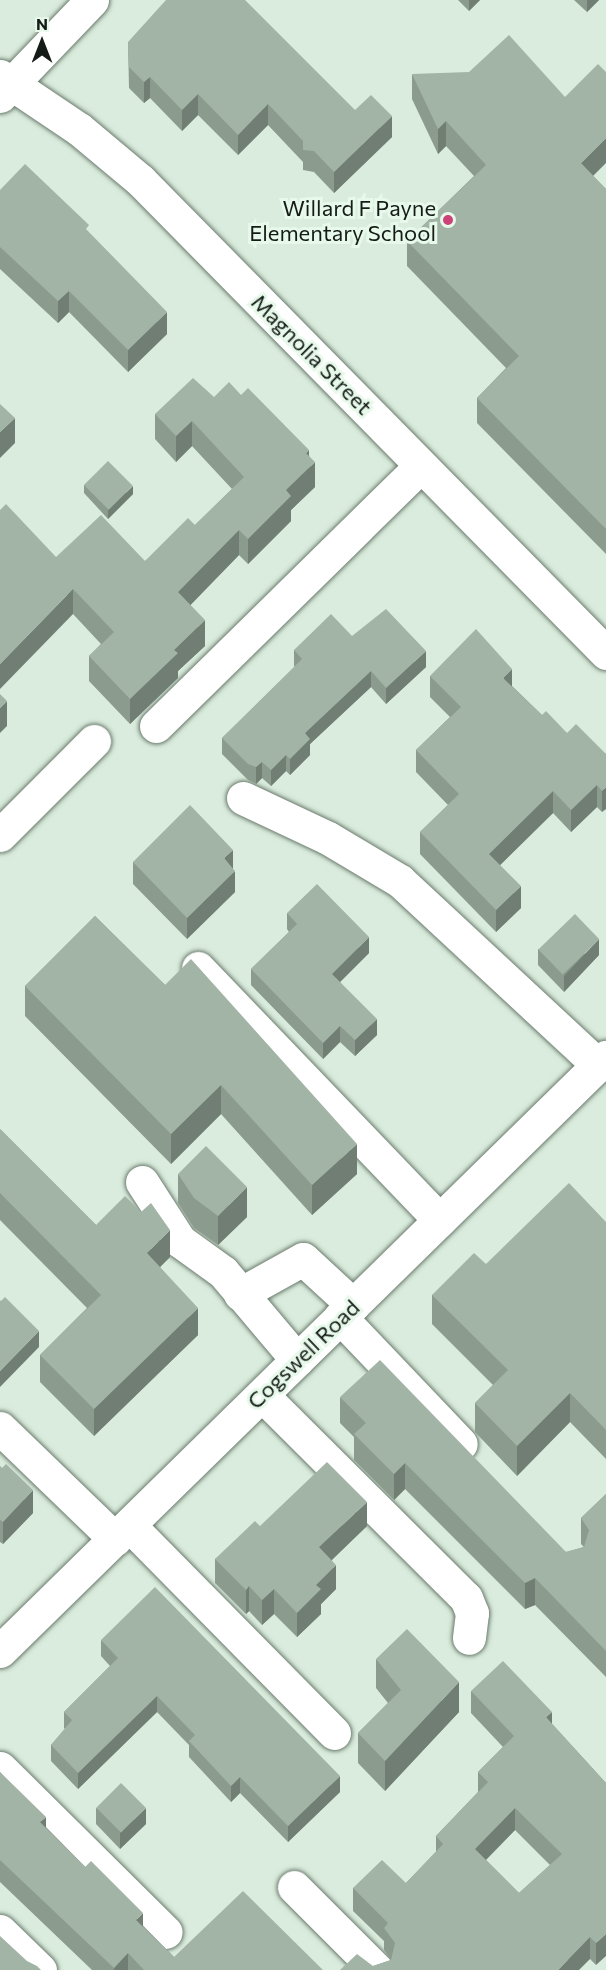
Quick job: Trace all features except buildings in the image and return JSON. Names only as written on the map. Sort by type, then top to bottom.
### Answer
[{"type":"street","points":[[4,85],[92,0]]},
{"type":"street","name":"Magnolia Street","points":[[4,85],[79,129],[140,180],[606,653]]},
{"type":"street","points":[[156,726],[421,466]]},
{"type":"street","points":[[0,835],[94,741]]},
{"type":"street","points":[[243,798],[328,838],[400,881],[602,1061]]},
{"type":"street","points":[[198,968],[440,1220]]},
{"type":"street","name":"Cogswell Road","points":[[0,1652],[602,1061]]},
{"type":"street","points":[[142,1182],[180,1241],[223,1272],[297,1360]]},
{"type":"street","points":[[240,1294],[303,1259],[480,1465]]},
{"type":"street","points":[[262,1395],[466,1598],[472,1613],[469,1638]]},
{"type":"street","points":[[0,1428],[122,1532],[334,1732]]},
{"type":"street","points":[[0,1768],[166,1932]]},
{"type":"street","points":[[294,1887],[377,1970]]},
{"type":"street","points":[[0,1931],[40,1970]]},
{"type":"place","name":"Willard F Payne Elementary School","points":[[448,220]]}]
